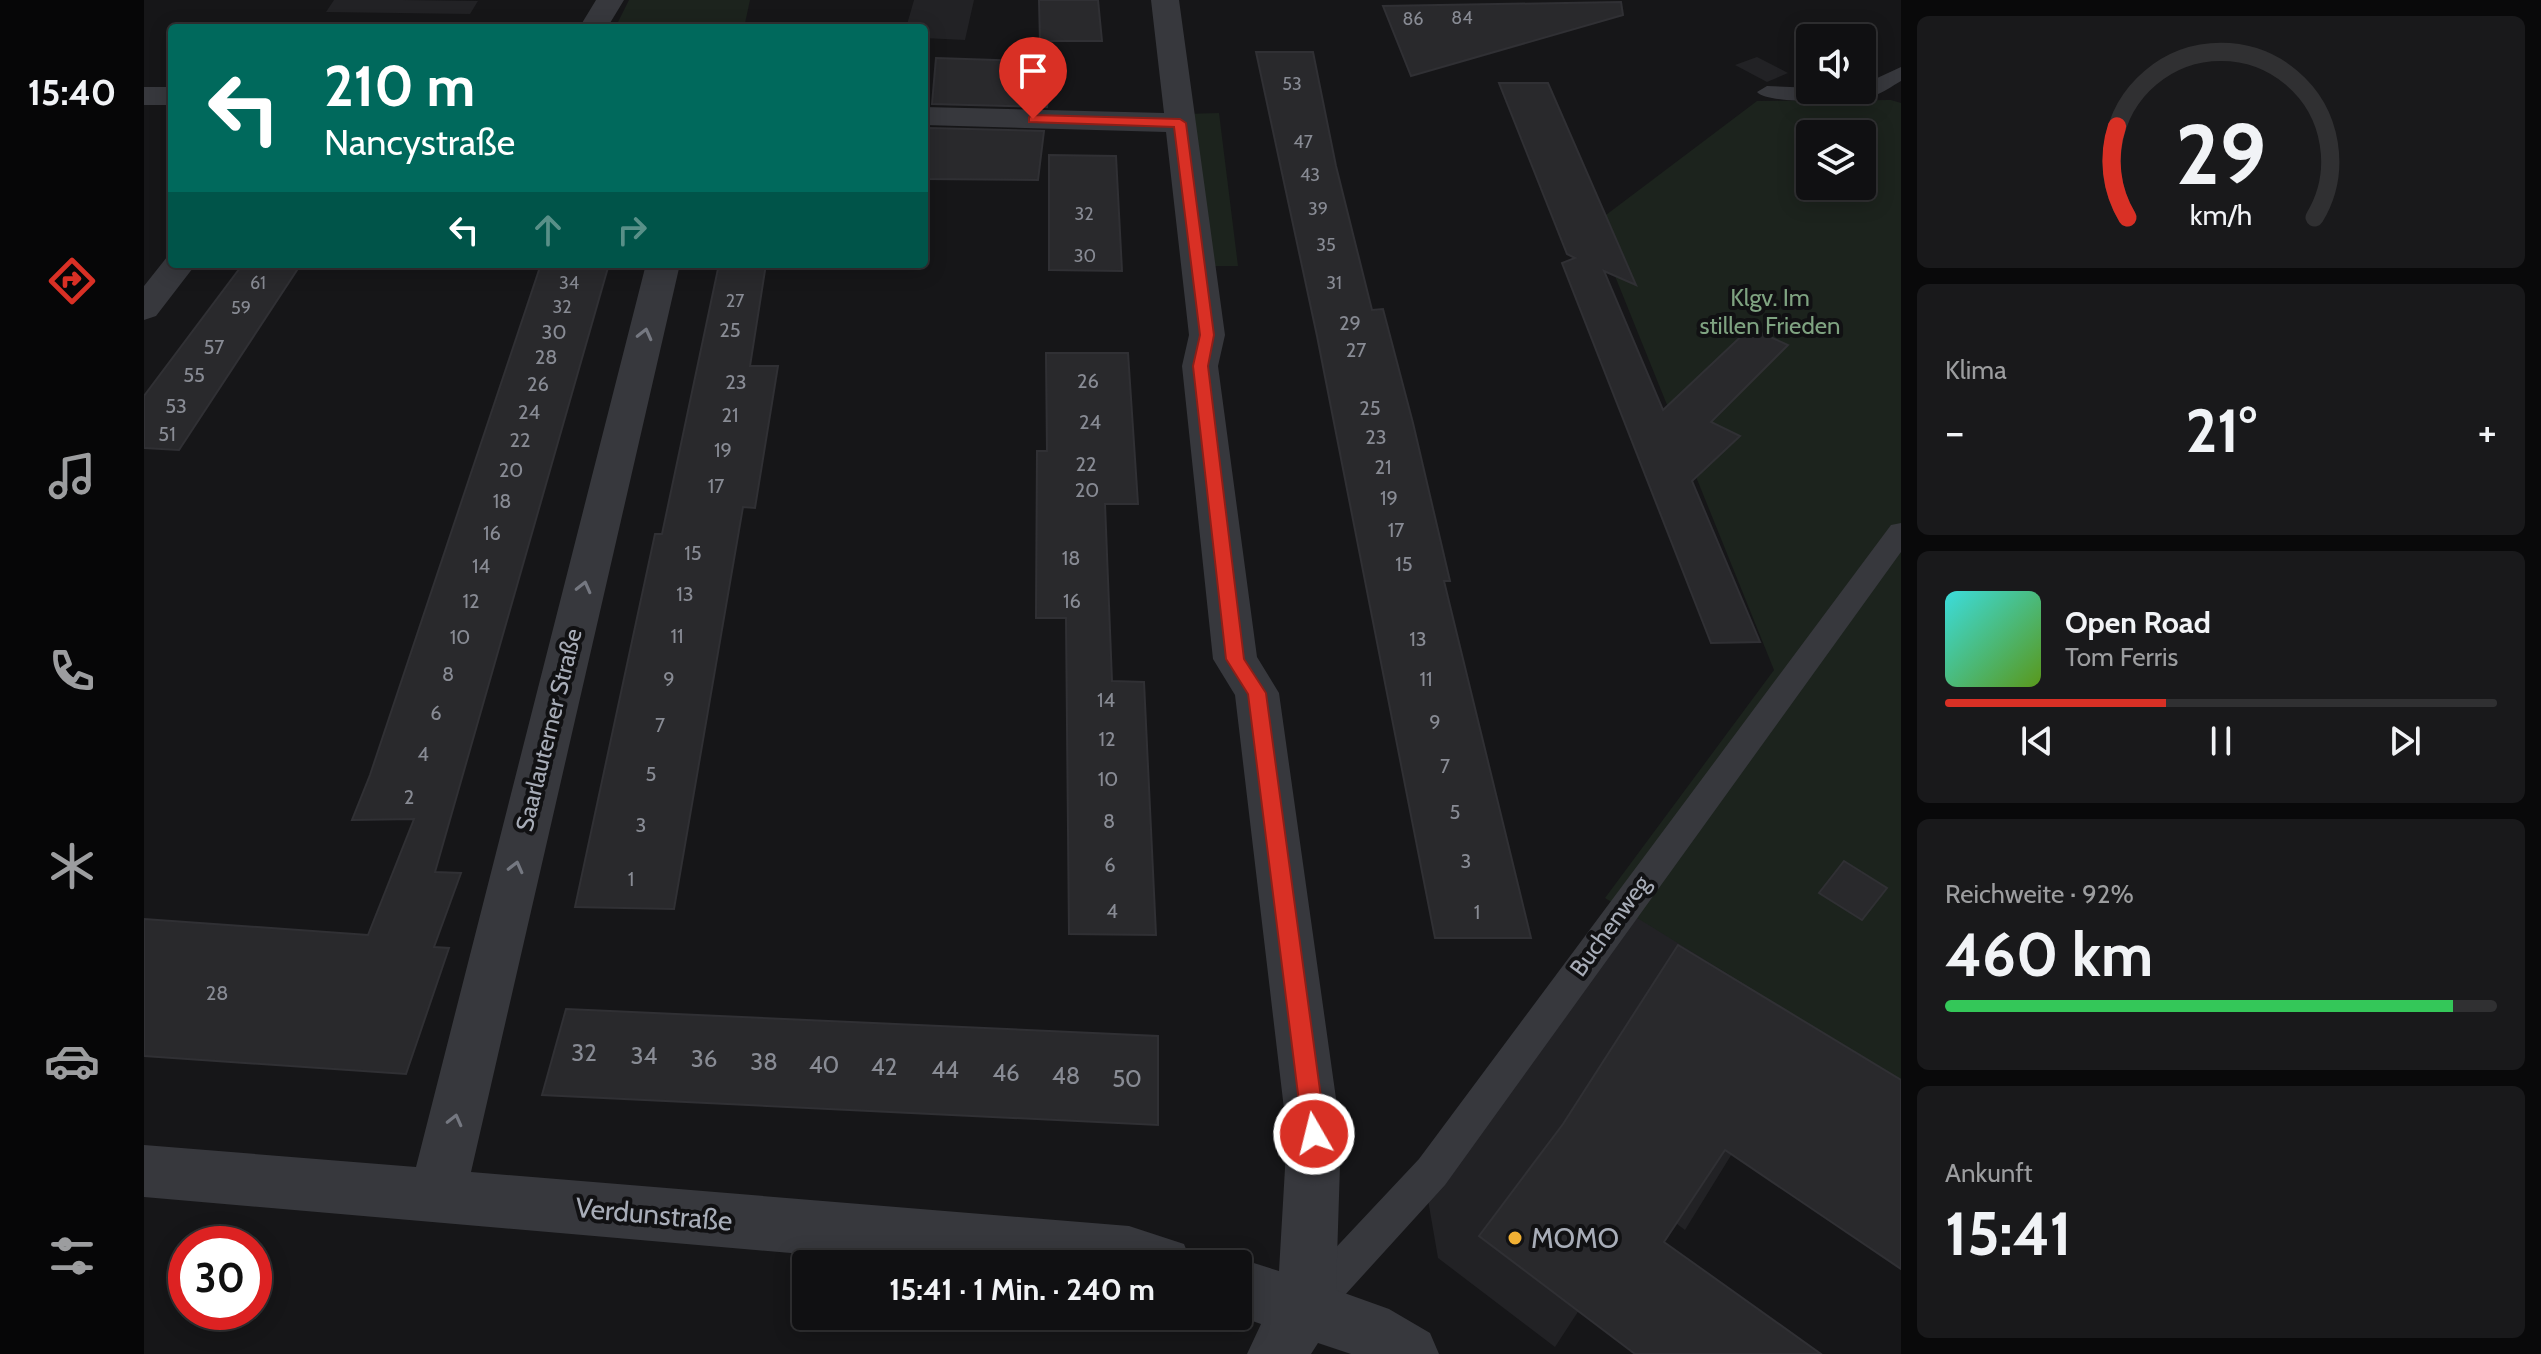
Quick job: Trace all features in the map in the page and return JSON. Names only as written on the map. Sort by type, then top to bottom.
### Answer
[{"type":"street","points":[[595,24],[610,0]]},
{"type":"street","points":[[1165,0],[1207,335],[1200,366],[1235,659],[1257,693],[1314,1134],[1292,1331]]},
{"type":"street","points":[[144,96],[168,96]]},
{"type":"street","points":[[928,116],[1180,123]]},
{"type":"street","points":[[144,309],[176,268]]},
{"type":"street","name":"Saarlauterner Straße","points":[[437,1195],[662,268]]},
{"type":"street","name":"Verdunstraße","points":[[144,1171],[1082,1250]]},
{"type":"street","points":[[1252,1298],[1292,1331],[1368,1330],[1409,1354]]},
{"type":"lane","points":[[1767,92],[1830,95],[1868,91],[1901,73]]},
{"type":"lane","name":"Buchenweg","points":[[1292,1331],[1432,1172],[1901,532]]},
{"type":"shaded area","points":[[334,0],[478,1],[470,14],[326,12]]},
{"type":"shaded area","points":[[914,0],[974,0],[965,40],[928,38],[928,24],[907,24]]},
{"type":"shaded area","points":[[1757,57],[1788,73],[1767,82],[1735,65]]},
{"type":"shaded area","points":[[1633,914],[1813,1022],[1685,1230],[1649,1203],[1555,1347],[1438,1258],[1427,1194]]},
{"type":"green space","points":[[629,0],[750,0],[745,24],[617,24]]},
{"type":"green space","name":"Klgv. Im stillen Frieden","points":[[1876,100],[1891,100],[1901,103],[1901,1081],[1605,898],[1774,670],[1594,224],[1757,101],[1876,104]]},
{"type":"green space","points":[[1219,113],[1238,266],[1205,266],[1185,114]]},
{"type":"building","points":[[1039,0],[1098,0],[1102,41],[1040,41]]},
{"type":"building","points":[[1621,2],[1623,15],[1411,76],[1383,6]]},
{"type":"building","points":[[1256,52],[1313,52],[1336,166],[1372,310],[1383,309],[1413,423],[1450,581],[1444,581],[1531,938],[1435,938],[1317,336]]},
{"type":"building","points":[[936,58],[1052,62],[1047,107],[932,104]]},
{"type":"building","points":[[1499,83],[1548,83],[1636,285],[1604,271],[1663,410],[1750,328],[1788,345],[1711,422],[1740,436],[1692,481],[1760,642],[1711,643],[1562,263],[1575,258],[1567,254]]},
{"type":"building","points":[[929,128],[1044,131],[1038,180],[928,179]]},
{"type":"building","points":[[1049,155],[1116,156],[1122,271],[1049,270]]},
{"type":"building","points":[[240,268],[298,268],[179,450],[144,448],[144,396]]},
{"type":"building","points":[[540,268],[608,268],[435,872],[461,873],[434,947],[449,948],[406,1074],[144,1056],[144,919],[368,935],[414,819],[352,820],[370,775]]},
{"type":"building","points":[[718,268],[765,268],[750,366],[778,366],[755,508],[743,507],[674,909],[575,907],[655,534],[662,534]]},
{"type":"building","points":[[1046,353],[1128,353],[1138,504],[1105,504],[1112,681],[1144,682],[1156,935],[1069,934],[1066,618],[1036,618],[1037,451],[1047,451]]},
{"type":"building","points":[[1844,861],[1887,888],[1862,920],[1819,893]]},
{"type":"building","points":[[1678,945],[1901,1080],[1901,1269],[1725,1150],[1664,1242],[1821,1354],[1635,1354],[1479,1236],[1563,1124]]},
{"type":"building","points":[[566,1009],[1158,1036],[1158,1125],[542,1095]]},
{"type":"place","name":"MOMO","points":[[1515,1238]]},
{"type":"route","points":[[1033,119],[1180,123],[1207,335],[1200,366],[1235,659],[1257,693],[1314,1134]]}]
